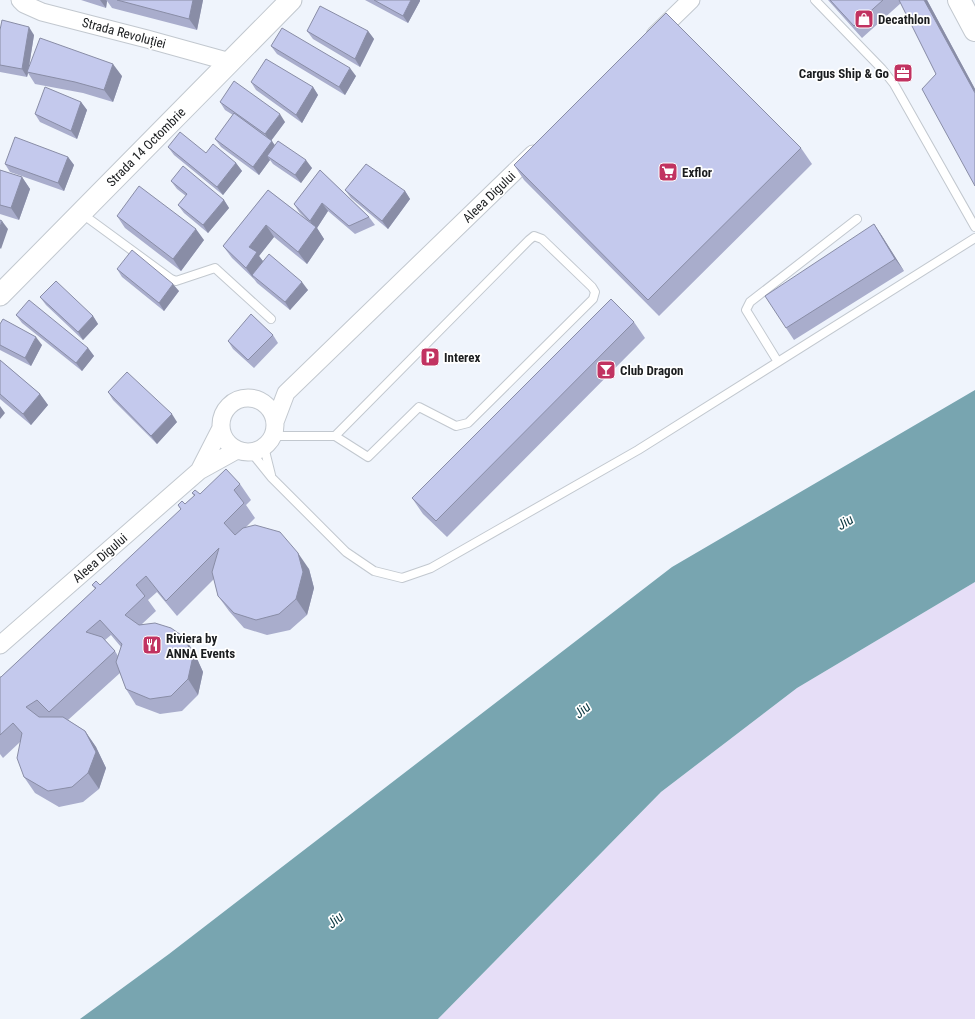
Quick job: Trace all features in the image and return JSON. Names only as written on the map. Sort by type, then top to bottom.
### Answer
[{"type":"street","name":"Strada Revoluției","points":[[20,0],[24,4],[42,12],[230,62]]},
{"type":"street","name":"Strada 14 Octombrie","points":[[0,295],[291,0]]},
{"type":"street","points":[[646,44],[691,0]]},
{"type":"street","name":"Aleea Digului","points":[[0,645],[199,471],[260,441],[286,393],[546,142]]},
{"type":"street","points":[[244,398],[258,400],[270,409],[260,441],[226,441],[221,428],[222,414],[231,403],[244,398],[286,393]]},
{"type":"street","name":"Aleea Digului","points":[[199,471],[221,428]]},
{"type":"lane","points":[[815,0],[882,69],[894,84],[975,227]]},
{"type":"lane","points":[[80,213],[176,282],[215,268],[271,319]]},
{"type":"lane","points":[[778,362],[746,310],[750,302],[857,219]]},
{"type":"lane","points":[[260,441],[335,436],[368,457],[419,406],[456,426],[468,423],[593,299],[594,292],[592,287],[542,239],[534,236],[335,436]]},
{"type":"lane","points":[[260,441],[272,478],[346,552],[374,571],[402,578],[431,568],[631,454],[975,238]]},
{"type":"lane","points":[[260,441],[272,478]]},
{"type":"shaded area","points":[[975,582],[975,1019],[438,1019],[661,792],[797,688]]},
{"type":"water","name":"Jiu","points":[[975,390],[975,582],[797,688],[661,792],[438,1019],[80,1019],[169,954],[672,567]]},
{"type":"building","points":[[117,0],[193,0],[189,19]]},
{"type":"building","points":[[374,0],[411,0],[403,16]]},
{"type":"building","points":[[830,0],[883,0],[854,26]]},
{"type":"building","points":[[899,0],[924,0],[975,93],[975,186],[922,89],[936,74]]},
{"type":"building","points":[[320,6],[368,31],[355,59],[307,31]]},
{"type":"building","name":"Exflor","points":[[666,13],[801,148],[648,300],[514,165]]},
{"type":"building","points":[[2,20],[29,27],[22,69],[0,65],[0,30]]},
{"type":"building","points":[[282,28],[350,68],[339,87],[271,46]]},
{"type":"building","points":[[40,38],[113,64],[104,90],[27,72]]},
{"type":"building","points":[[266,59],[313,87],[296,115],[251,82]]},
{"type":"building","points":[[234,81],[280,114],[265,134],[220,102]]},
{"type":"building","points":[[45,87],[81,102],[71,131],[35,114]]},
{"type":"building","points":[[234,113],[272,141],[253,167],[215,139]]},
{"type":"building","points":[[180,132],[206,153],[213,144],[236,163],[217,187],[168,147]]},
{"type":"building","points":[[15,137],[68,157],[58,183],[5,164]]},
{"type":"building","points":[[278,141],[306,160],[295,175],[267,156]]},
{"type":"building","points":[[366,164],[405,191],[382,221],[345,190]]},
{"type":"building","points":[[183,166],[224,200],[203,225],[178,205],[187,194],[171,181]]},
{"type":"building","points":[[0,170],[22,177],[11,208],[0,205]]},
{"type":"building","points":[[320,170],[369,217],[349,226],[322,203],[310,221],[294,204]]},
{"type":"building","points":[[139,186],[196,229],[173,259],[117,216]]},
{"type":"building","points":[[268,190],[316,227],[298,252],[266,225],[249,247],[257,252],[246,268],[223,246]]},
{"type":"building","points":[[874,224],[895,259],[786,328],[765,296]]},
{"type":"building","points":[[132,250],[173,284],[159,303],[117,269]]},
{"type":"building","points":[[269,254],[302,282],[285,302],[252,275]]},
{"type":"building","points":[[56,281],[93,316],[78,332],[40,297]]},
{"type":"building","points":[[611,299],[634,322],[436,521],[412,498]]},
{"type":"building","points":[[29,300],[88,348],[76,363],[16,315]]},
{"type":"building","points":[[251,314],[273,335],[248,360],[228,341]]},
{"type":"building","points":[[3,319],[36,337],[25,358],[0,345],[0,324]]},
{"type":"building","points":[[0,360],[40,394],[23,414],[0,394]]},
{"type":"building","points":[[127,372],[172,414],[151,436],[108,392]]},
{"type":"building","name":"Riviera by ANNA Events","points":[[226,469],[240,484],[234,490],[244,503],[224,523],[235,535],[243,528],[255,525],[280,532],[298,553],[303,572],[296,599],[279,614],[256,620],[234,613],[218,596],[212,572],[219,548],[166,601],[146,576],[136,585],[145,596],[125,615],[139,625],[155,623],[171,628],[184,637],[193,656],[188,679],[171,696],[150,699],[126,689],[116,662],[122,644],[100,620],[86,632],[102,637],[115,651],[49,712],[37,700],[26,707],[39,717],[63,717],[85,731],[96,752],[88,773],[72,787],[48,791],[24,777],[17,758],[22,733],[13,723],[0,735],[0,677],[96,588],[92,585],[96,581],[100,585],[181,509],[178,505],[182,501],[185,504],[195,495],[192,493],[195,490],[200,494]]},
{"type":"place","name":"Decathlon","points":[[864,19]]},
{"type":"place","name":"Cargus Ship & Go","points":[[903,73]]},
{"type":"place","name":"Exflor","points":[[668,172]]},
{"type":"place","name":"Interex","points":[[430,357]]},
{"type":"place","name":"Club Dragon","points":[[606,370]]},
{"type":"place","name":"Riviera by ANNA Events","points":[[152,645]]}]
